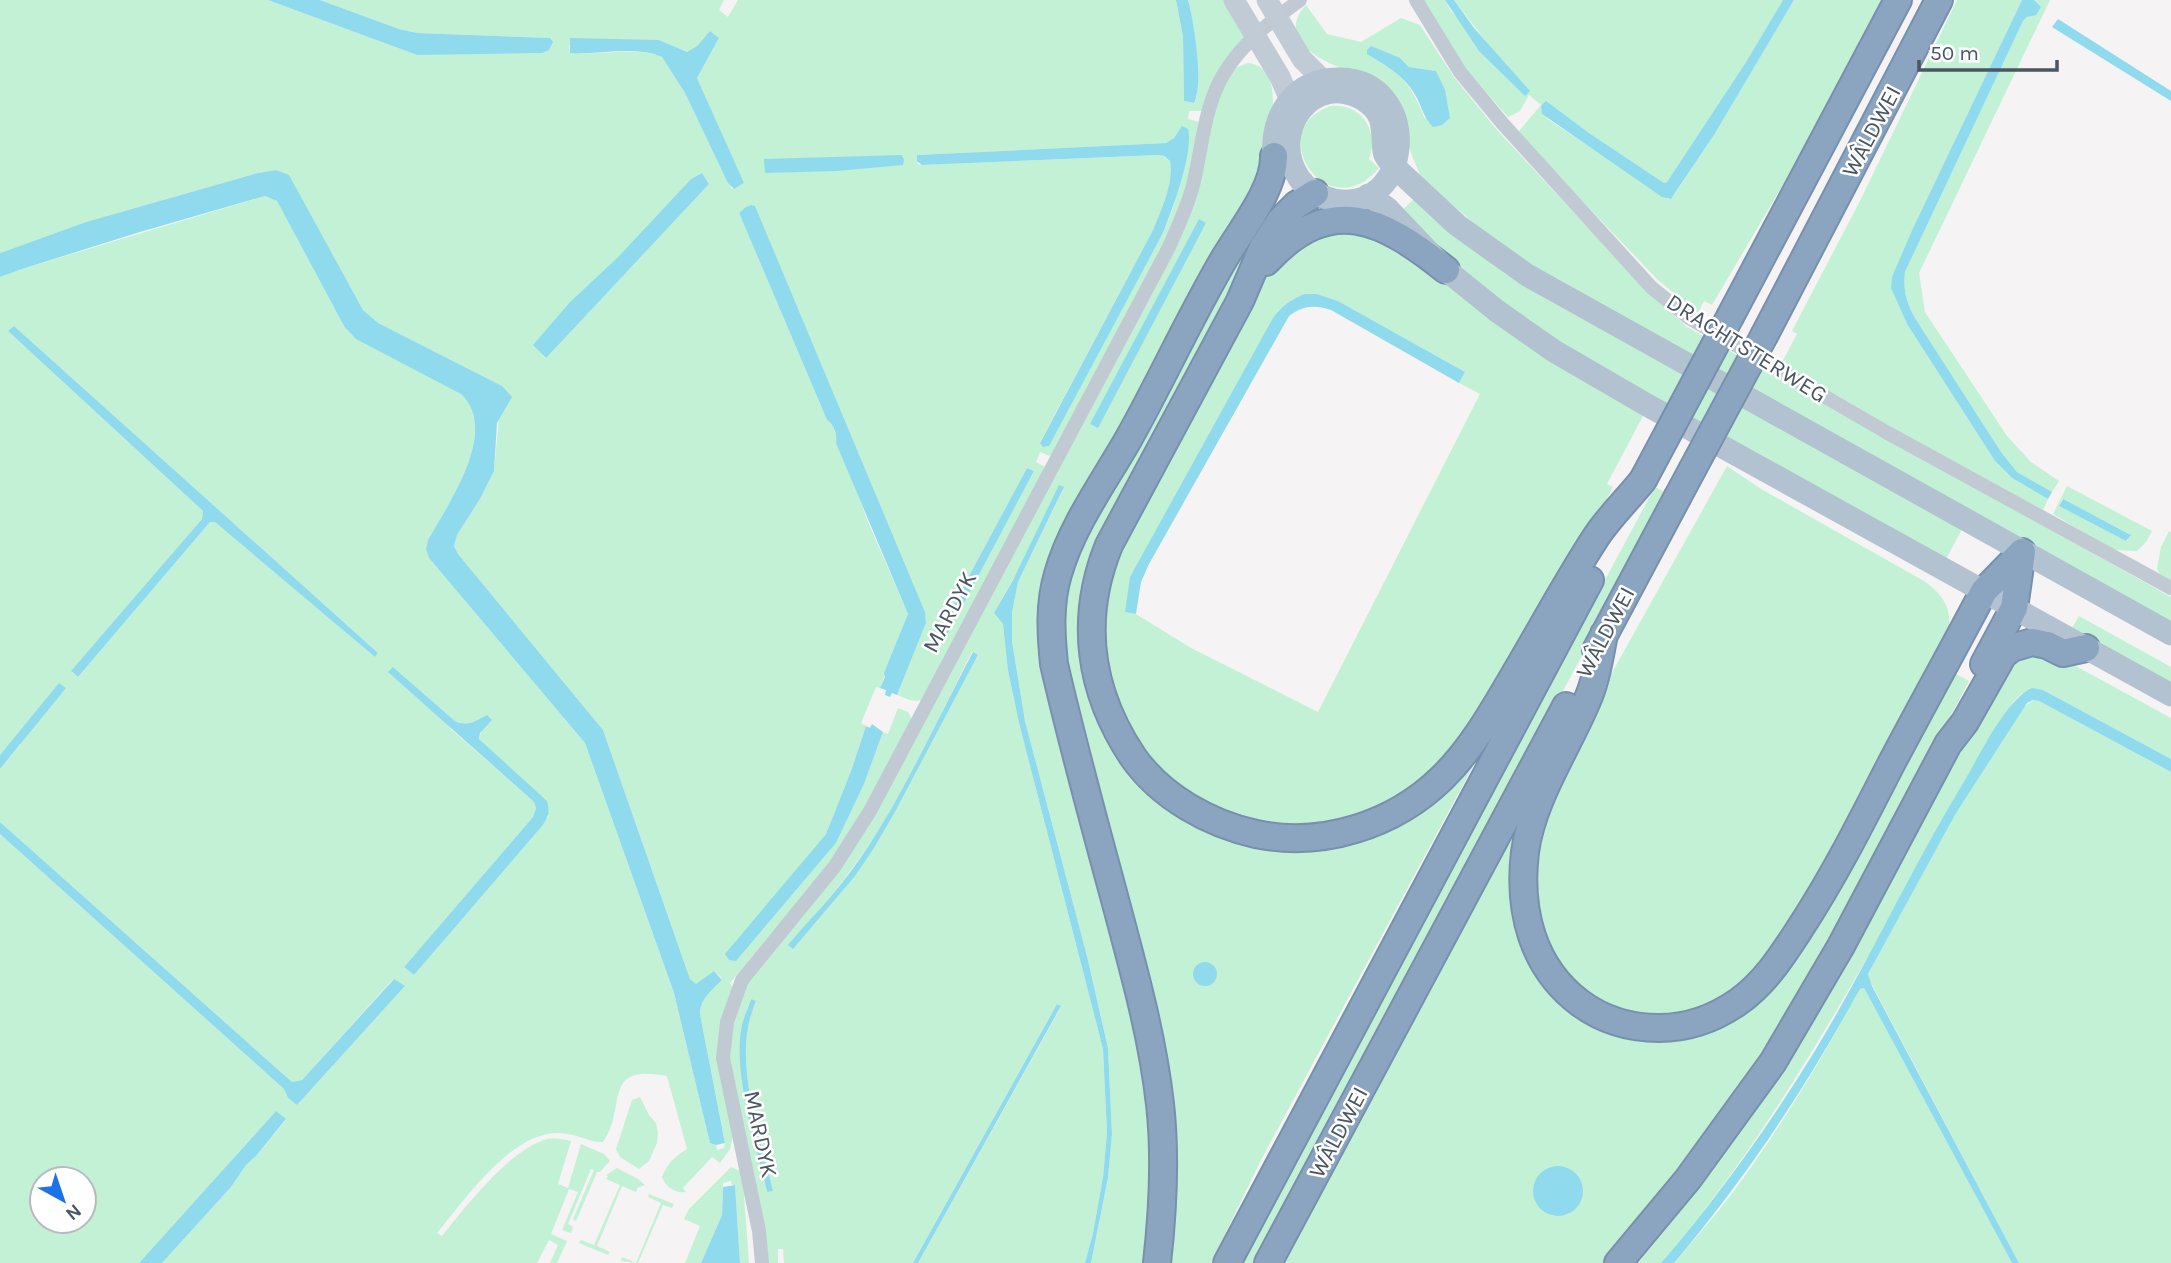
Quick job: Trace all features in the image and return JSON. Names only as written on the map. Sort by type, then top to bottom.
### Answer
[{"type":"highway","name":"WÂLDWEI","points":[[1227,1263],[1898,0]]},
{"type":"highway","name":"WÂLDWEI","points":[[1268,1263],[1678,498],[1939,0]]},
{"type":"highway","points":[[1157,1263],[1163,1210],[1162,1162],[1160,1106],[1152,1051],[1054,664],[1051,631],[1053,600],[1062,564],[1094,493],[1129,438],[1219,267],[1256,209],[1270,201],[1279,191],[1289,172],[1282,158]]},
{"type":"highway","points":[[1315,193],[1296,205],[1271,234],[1240,301],[1109,545],[1097,579],[1092,639],[1094,667],[1103,699],[1118,732],[1136,760],[1158,783],[1185,805],[1210,820],[1238,830],[1268,836],[1322,836],[1347,832],[1378,821],[1426,792],[1456,764],[1483,727],[1597,534],[1643,480]]},
{"type":"highway","points":[[1240,301],[1263,266],[1281,247],[1303,230],[1326,223],[1349,220],[1375,224],[1409,241],[1446,270]]},
{"type":"highway","points":[[1604,634],[1590,694],[1536,812],[1525,851],[1524,904],[1528,927],[1540,958],[1549,972],[1572,996],[1595,1013],[1616,1022],[1646,1028],[1690,1025],[1723,1012],[1752,991],[1779,961],[1828,886],[1984,591],[2022,552]]},
{"type":"highway","points":[[1948,744],[1956,717],[2014,607],[2022,552]]},
{"type":"highway","points":[[1618,1263],[1688,1179],[1773,1062],[1841,946],[1948,744],[1965,722],[1994,668],[2012,648],[2032,642],[2047,645],[2063,653],[2086,648]]},
{"type":"main road","points":[[1234,0],[1280,77],[1293,108]]},
{"type":"main road","points":[[1272,8],[1301,59],[1323,80]]},
{"type":"main road","points":[[1323,80],[1359,82],[1377,93],[1392,110],[1399,130],[1395,167],[1384,183],[1368,195],[1354,200],[1336,200],[1315,193],[1282,158],[1293,108],[1308,86],[1323,80]]},
{"type":"main road","points":[[1293,108],[1304,106],[1321,96],[1346,94],[1362,99],[1380,119],[1385,137],[1384,152],[1395,167]]},
{"type":"main road","name":"DRACHTSTERWEG","points":[[1395,167],[1457,225],[1527,275],[2171,634]]},
{"type":"main road","points":[[1368,195],[1387,208],[1446,270],[1524,331],[1590,373],[2171,695]]},
{"type":"street","name":"MARDYK","points":[[762,1263],[759,1231],[723,1058],[727,1022],[741,980],[835,866],[870,811],[1168,249],[1192,188],[1207,118],[1224,73],[1254,36],[1272,8],[1300,0]]},
{"type":"street","name":"DRACHTSTERWEG","points":[[1416,0],[1460,72],[1503,124],[1651,287],[1689,318],[1886,432],[2171,588]]},
{"type":"green space","points":[[0,0],[268,0],[417,55],[550,38],[417,33],[320,0],[724,0],[719,10],[728,17],[738,0],[1176,0],[1183,37],[1184,101],[1194,103],[1197,96],[1196,43],[1188,0],[1228,0],[1244,35],[1242,43],[1202,111],[1189,111],[1188,119],[1199,122],[1182,209],[1056,453],[1050,456],[1040,452],[1036,462],[1045,467],[926,698],[922,700],[897,695],[926,623],[925,612],[755,207],[751,205],[739,213],[827,420],[831,422],[868,522],[908,614],[880,688],[876,687],[861,723],[866,726],[826,834],[792,875],[736,961],[836,843],[864,784],[883,732],[888,734],[898,708],[908,712],[913,721],[847,842],[730,983],[733,989],[722,1023],[733,1135],[730,1149],[720,1163],[712,1157],[683,1188],[686,1192],[678,1192],[668,1187],[662,1177],[664,1172],[678,1155],[687,1149],[667,1076],[632,1076],[624,1082],[619,1091],[610,1129],[603,1142],[556,1133],[539,1136],[522,1145],[489,1171],[437,1233],[442,1236],[489,1181],[530,1146],[554,1138],[571,1141],[558,1184],[568,1188],[581,1144],[604,1154],[610,1161],[597,1172],[576,1221],[573,1219],[594,1170],[591,1169],[568,1224],[573,1227],[571,1233],[562,1230],[578,1192],[569,1189],[551,1234],[567,1241],[557,1263],[550,1263],[558,1245],[549,1240],[537,1263],[162,1263],[231,1187],[246,1165],[286,1120],[276,1111],[139,1263],[0,1263],[0,834],[284,1089],[288,1098],[297,1105],[404,987],[393,979],[302,1080],[292,1082],[0,822],[0,769],[21,744],[14,739],[0,755],[0,277],[265,196],[277,201],[344,326],[461,394],[472,409],[475,427],[473,447],[458,488],[428,540],[426,549],[429,558],[585,743],[674,993],[710,1143],[716,1145],[717,1150],[724,1148],[725,1142],[700,1014],[704,999],[722,980],[721,977],[714,971],[696,985],[690,979],[603,730],[454,546],[457,535],[494,471],[502,386],[377,323],[363,310],[289,176],[276,170],[86,222],[0,253]],"holes":[[[710,31],[719,38],[697,78],[743,182],[734,189],[731,188],[685,93],[662,57],[628,51],[570,52],[569,45],[659,40],[687,52],[697,46]],[[1177,134],[1189,141],[1173,208],[1163,233],[1047,447],[1040,442],[1153,230],[1168,187],[1170,161],[1158,155],[922,165],[918,164],[917,155],[1166,143]],[[702,173],[709,184],[545,358],[534,345],[570,302],[618,257],[691,179]],[[14,326],[378,653],[375,657],[216,522],[210,522],[78,677],[71,672],[202,519],[203,511],[8,331]],[[1027,468],[1034,471],[941,644],[939,643],[947,627],[947,617]],[[393,667],[455,721],[468,723],[487,715],[479,739],[549,816],[414,975],[404,967],[533,817],[536,808],[534,802],[452,730]]]},
{"type":"green space","points":[[1423,0],[1445,0],[1451,11],[1497,56],[1454,0],[1783,0],[1746,62],[1667,182],[1664,183],[1589,133],[1547,102],[1542,114],[1549,120],[1668,199],[1673,197],[1714,135],[1794,0],[1883,0],[1811,137],[1712,305],[1704,301],[1698,313],[1658,280],[1541,158],[1519,131],[1541,105],[1529,95],[1520,111],[1508,117],[1466,69]]},
{"type":"green space","points":[[1957,0],[2022,0],[1914,226],[1891,288],[1907,324],[1995,461],[2012,478],[2048,499],[2043,510],[1871,417],[1781,364],[1797,334],[1792,331],[1861,199]]},
{"type":"green space","points":[[2034,0],[2050,0],[1919,273],[1925,312],[2007,436],[2031,462],[2059,481],[2052,492],[2017,472],[2001,452],[1915,318],[1907,301],[1904,284],[1905,272],[2023,21],[2040,7]]},
{"type":"green space","points":[[1306,5],[1327,34],[1361,42],[1401,18],[1420,25],[1454,77],[1496,129],[1648,292],[1687,327],[2171,597],[2171,622],[1562,285],[1503,247],[1422,180],[1409,148],[1348,70],[1325,61],[1305,46],[1296,28],[1298,17]],"holes":[[[1400,58],[1409,67],[1436,71],[1425,119],[1412,92],[1392,69]]]},
{"type":"green space","points":[[1248,63],[1261,67],[1272,90],[1272,122],[1265,166],[1048,600],[1153,1107],[1150,1263],[1091,1263],[1108,1178],[1112,1134],[1108,1048],[1087,956],[1025,721],[1012,641],[1012,613],[1018,582],[1064,488],[994,613],[1003,624],[1008,671],[1019,723],[1103,1049],[1107,1133],[1103,1177],[1085,1263],[918,1263],[1061,1007],[1057,1004],[913,1263],[784,1263],[783,1249],[778,1249],[778,1263],[766,1263],[728,1059],[732,1021],[747,982],[839,869],[1172,251],[1221,91],[1235,68]],"holes":[[[1199,220],[1206,223],[1091,424]],[[972,652],[978,655],[874,848],[793,948],[789,945],[843,881],[868,846],[916,764]],[[751,999],[756,1002],[748,1028],[746,1068],[752,1110],[772,1191],[767,1192],[743,1083],[741,1049],[745,1016]]]},
{"type":"green space","points":[[1331,106],[1351,109],[1359,114],[1370,129],[1372,149],[1369,159],[1379,168],[1359,184],[1340,188],[1323,182],[1309,169],[1302,152],[1302,134],[1311,118]]},
{"type":"green space","points":[[1413,200],[1504,273],[1550,301],[1962,529],[1946,559],[1691,419],[1550,337],[1486,292],[1400,212]]},
{"type":"green space","points":[[1273,206],[1279,214],[1111,525],[1096,698],[1199,821],[1354,837],[1492,731],[1262,1158],[1211,1263],[1162,1263],[1168,1186],[1064,676],[1061,620],[1071,574],[1109,496],[1255,227]]},
{"type":"green space","points":[[1349,226],[1401,246],[1515,337],[1644,414],[1607,484],[1613,487],[1570,569],[1491,705],[1415,792],[1319,830],[1239,822],[1163,777],[1125,726],[1100,643],[1109,565],[1275,261],[1284,251]],"holes":[[[1317,294],[1338,301],[1465,372],[1459,383],[1480,394],[1318,712],[1191,648],[1136,614],[1126,612],[1130,577],[1293,299]]]},
{"type":"green space","points":[[1727,466],[1761,489],[1924,581],[1942,598],[1948,610],[1948,634],[1820,879],[1756,976],[1695,1015],[1627,1015],[1585,997],[1537,934],[1533,841],[1579,732]]},
{"type":"green space","points":[[2067,486],[2152,531],[2137,551],[2113,550],[2053,514]],"holes":[[[2062,499],[2130,534],[2127,541],[2059,506]]]},
{"type":"green space","points":[[1655,487],[1669,494],[1255,1263],[1240,1263],[1327,1096]]},
{"type":"green space","points":[[2169,531],[2171,580],[2157,569],[2161,547]]},
{"type":"green space","points":[[2079,616],[2171,667],[2171,683],[2072,628]]},
{"type":"green space","points":[[2027,654],[2061,658],[2171,718],[2171,759],[2043,690],[2021,694],[2013,702],[1833,1016],[1753,1143],[1661,1263],[1638,1263],[1706,1179],[1778,1076],[1998,674]]},
{"type":"green space","points":[[1952,672],[1969,681],[1811,981],[1768,1051],[1609,1263],[1283,1263],[1527,806],[1522,928],[1611,1027],[1765,997],[1798,959],[1816,931]],"holes":[[[1540,1174],[1569,1214],[1552,1216],[1533,1190]]]},
{"type":"green space","points":[[2034,700],[2171,772],[2171,1263],[2019,1263],[1869,979],[1868,974],[1956,812],[2022,708]]},
{"type":"green space","points":[[1864,988],[2012,1263],[1674,1263],[1721,1207],[1769,1142],[1860,989]]},
{"type":"green space","points":[[640,1097],[656,1123],[658,1133],[657,1143],[649,1161],[639,1169],[620,1157],[616,1149],[632,1100]]},
{"type":"green space","points":[[731,1167],[740,1171],[747,1195],[744,1196],[749,1263],[740,1263],[735,1185],[732,1185],[731,1181],[723,1183],[722,1215],[701,1263],[685,1263],[700,1226],[684,1219],[689,1209]]},
{"type":"green space","points":[[617,1168],[645,1185],[637,1188],[636,1192],[622,1186],[597,1246],[610,1252],[608,1255],[579,1243],[581,1240],[594,1245],[620,1185],[606,1179],[606,1175]]},
{"type":"green space","points":[[649,1194],[674,1204],[672,1208],[663,1205],[636,1263],[661,1203],[648,1197]]},
{"type":"water","points":[[268,0],[320,0],[417,33],[550,38],[553,42],[549,50],[542,53],[417,55]]},
{"type":"water","points":[[1176,0],[1188,0],[1193,23],[1198,68],[1194,103],[1184,101],[1183,37]]},
{"type":"water","points":[[1445,0],[1454,0],[1474,28],[1530,91],[1525,96],[1479,51]]},
{"type":"water","points":[[1783,0],[1794,0],[1714,135],[1671,199],[1662,197],[1542,114],[1541,106],[1546,101],[1589,133],[1664,183],[1667,182],[1746,62]]},
{"type":"water","points":[[2022,0],[2034,0],[2041,7],[2036,15],[2023,21],[1905,272],[1904,284],[1907,301],[1915,318],[2001,452],[2017,472],[2052,492],[2048,499],[2012,478],[1995,461],[1907,324],[1891,288],[1892,277],[1914,226]]},
{"type":"water","points":[[2058,19],[2171,91],[2171,101],[2052,27]]},
{"type":"water","points":[[710,31],[719,38],[697,78],[744,183],[734,189],[728,183],[685,93],[662,57],[629,51],[570,53],[570,38],[659,40],[687,52],[697,46]]},
{"type":"water","points":[[1371,46],[1400,58],[1409,67],[1436,71],[1445,90],[1450,118],[1442,125],[1433,127],[1407,84],[1388,67],[1367,54]]},
{"type":"water","points":[[1182,126],[1188,129],[1188,152],[1163,233],[1049,446],[1043,447],[1040,443],[1153,230],[1168,187],[1170,161],[1158,155],[922,165],[917,161],[917,155],[1166,143],[1174,138]]},
{"type":"water","points":[[902,155],[903,165],[837,171],[765,173],[764,159]]},
{"type":"water","points":[[276,170],[289,175],[363,310],[378,323],[502,386],[512,397],[497,423],[494,471],[457,535],[454,546],[603,730],[690,979],[696,984],[714,971],[722,980],[704,999],[700,1014],[725,1143],[710,1143],[674,993],[585,743],[429,558],[426,549],[428,540],[458,488],[473,447],[475,427],[472,409],[461,394],[356,339],[344,326],[277,201],[265,196],[140,232],[0,277],[0,253],[86,222]]},
{"type":"water","points":[[702,173],[709,184],[546,358],[533,345],[570,302],[618,257],[691,179]]},
{"type":"water","points":[[751,205],[755,206],[925,612],[926,623],[897,695],[885,695],[886,690],[880,688],[908,614],[836,443],[834,430],[827,420],[739,213]]},
{"type":"water","points":[[1199,219],[1206,223],[1098,428],[1090,424]]},
{"type":"water","points":[[1305,294],[1317,294],[1338,301],[1465,372],[1459,383],[1331,310],[1309,307],[1289,316],[1149,564],[1141,582],[1136,614],[1125,612],[1130,577],[1273,318],[1287,303]]},
{"type":"water","points":[[14,326],[378,653],[375,657],[215,522],[210,522],[78,677],[71,671],[202,519],[203,511],[8,331]]},
{"type":"water","points":[[1027,468],[1034,471],[942,644],[939,643],[947,627],[947,617]]},
{"type":"water","points":[[1059,485],[1064,487],[1018,582],[1012,613],[1012,641],[1025,721],[1087,956],[1108,1048],[1112,1134],[1108,1178],[1091,1263],[1085,1263],[1103,1177],[1107,1133],[1103,1049],[1019,723],[1008,671],[1003,624],[994,613]]},
{"type":"water","points":[[2063,499],[2131,535],[2126,541],[2059,506]]},
{"type":"water","points":[[973,652],[978,655],[874,848],[855,876],[793,949],[788,945],[844,881],[885,819]]},
{"type":"water","points":[[393,667],[455,721],[468,723],[487,715],[492,720],[480,733],[479,739],[547,801],[548,809],[542,826],[414,975],[404,967],[533,817],[536,808],[534,802],[388,672]]},
{"type":"water","points":[[59,683],[66,688],[0,769],[0,755]]},
{"type":"water","points":[[2032,688],[2043,690],[2171,759],[2171,772],[2039,701],[2027,703],[1956,813],[1868,974],[2019,1263],[2012,1263],[1864,988],[1860,989],[1794,1101],[1749,1167],[1674,1263],[1661,1263],[1723,1186],[1799,1077],[1993,731],[2012,705]]},
{"type":"water","points":[[872,724],[883,732],[864,784],[836,843],[736,961],[729,960],[725,954],[826,834],[866,726],[870,728]]},
{"type":"water","points":[[0,822],[292,1082],[302,1080],[394,979],[405,986],[297,1105],[288,1098],[284,1089],[0,834]]},
{"type":"water","points":[[1205,962],[1216,969],[1217,974],[1210,985],[1205,986],[1194,979],[1193,974],[1200,963]]},
{"type":"water","points":[[751,999],[756,1001],[748,1028],[746,1067],[753,1110],[773,1191],[767,1192],[747,1108],[740,1064],[742,1025]]},
{"type":"water","points":[[1057,1004],[1061,1006],[918,1263],[913,1263]]},
{"type":"water","points":[[276,1111],[286,1119],[246,1165],[231,1187],[162,1263],[139,1263]]},
{"type":"water","points":[[1558,1166],[1576,1173],[1583,1191],[1576,1209],[1558,1216],[1540,1209],[1533,1191],[1540,1173]]},
{"type":"water","points":[[735,1185],[740,1263],[701,1263],[722,1215],[723,1187]]}]
